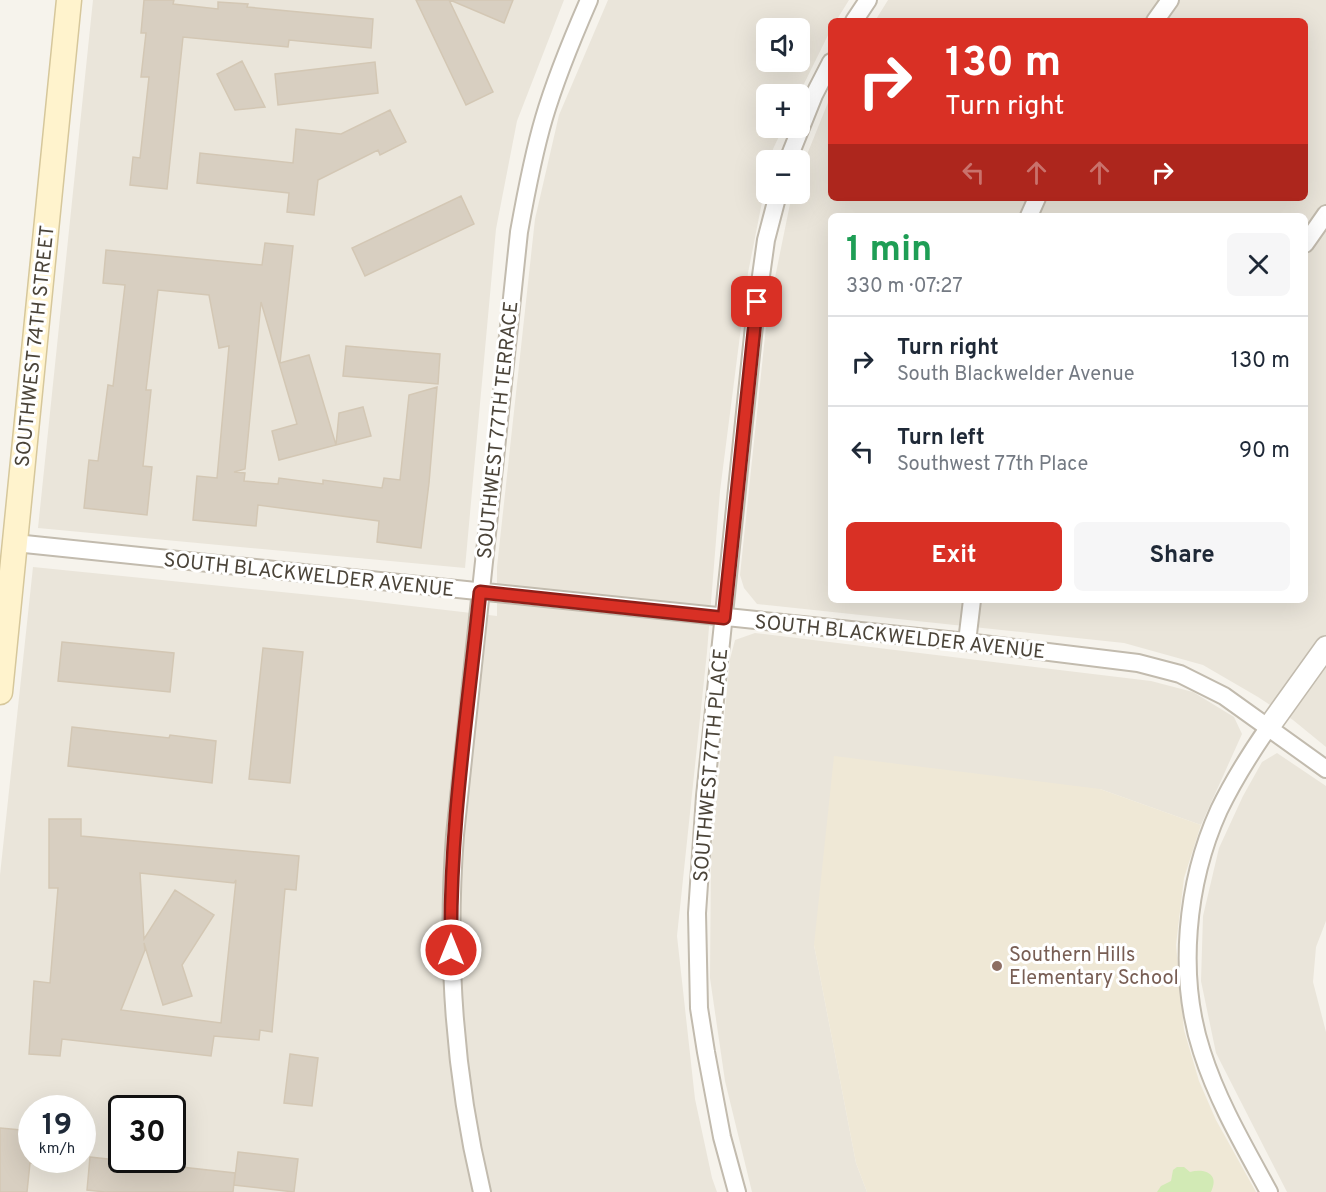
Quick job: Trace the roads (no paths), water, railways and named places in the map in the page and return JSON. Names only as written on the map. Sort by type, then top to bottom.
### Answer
[{"type":"main road","name":"SOUTHWEST 74TH STREET","points":[[0,692],[69,0]]},
{"type":"street","name":"SOUTHWEST 77TH TERRACE","points":[[482,1192],[461,1079],[454,1005],[451,933],[455,835],[514,270],[525,197],[544,118],[556,81],[589,0]]},
{"type":"street","points":[[856,18],[868,0]]},
{"type":"street","points":[[1157,18],[1170,0]]},
{"type":"street","points":[[792,150],[814,95],[828,68]]},
{"type":"street","name":"SOUTHWEST 77TH PLACE","points":[[737,1192],[722,1137],[699,1008],[697,961],[699,866],[760,279],[766,240],[775,204]]},
{"type":"street","points":[[1308,240],[1326,214]]},
{"type":"street","name":"SOUTH BLACKWELDER AVENUE","points":[[15,543],[967,642],[1064,653],[1154,667],[1180,674],[1224,696],[1326,769]]},
{"type":"street","points":[[967,642],[972,603]]},
{"type":"street","points":[[1269,1192],[1220,1099],[1201,1050],[1192,1010],[1189,960],[1191,911],[1196,880],[1219,810],[1245,761],[1326,647]]},
{"type":"place","name":"Southern Hills Elementary School","points":[[997,966]]}]
